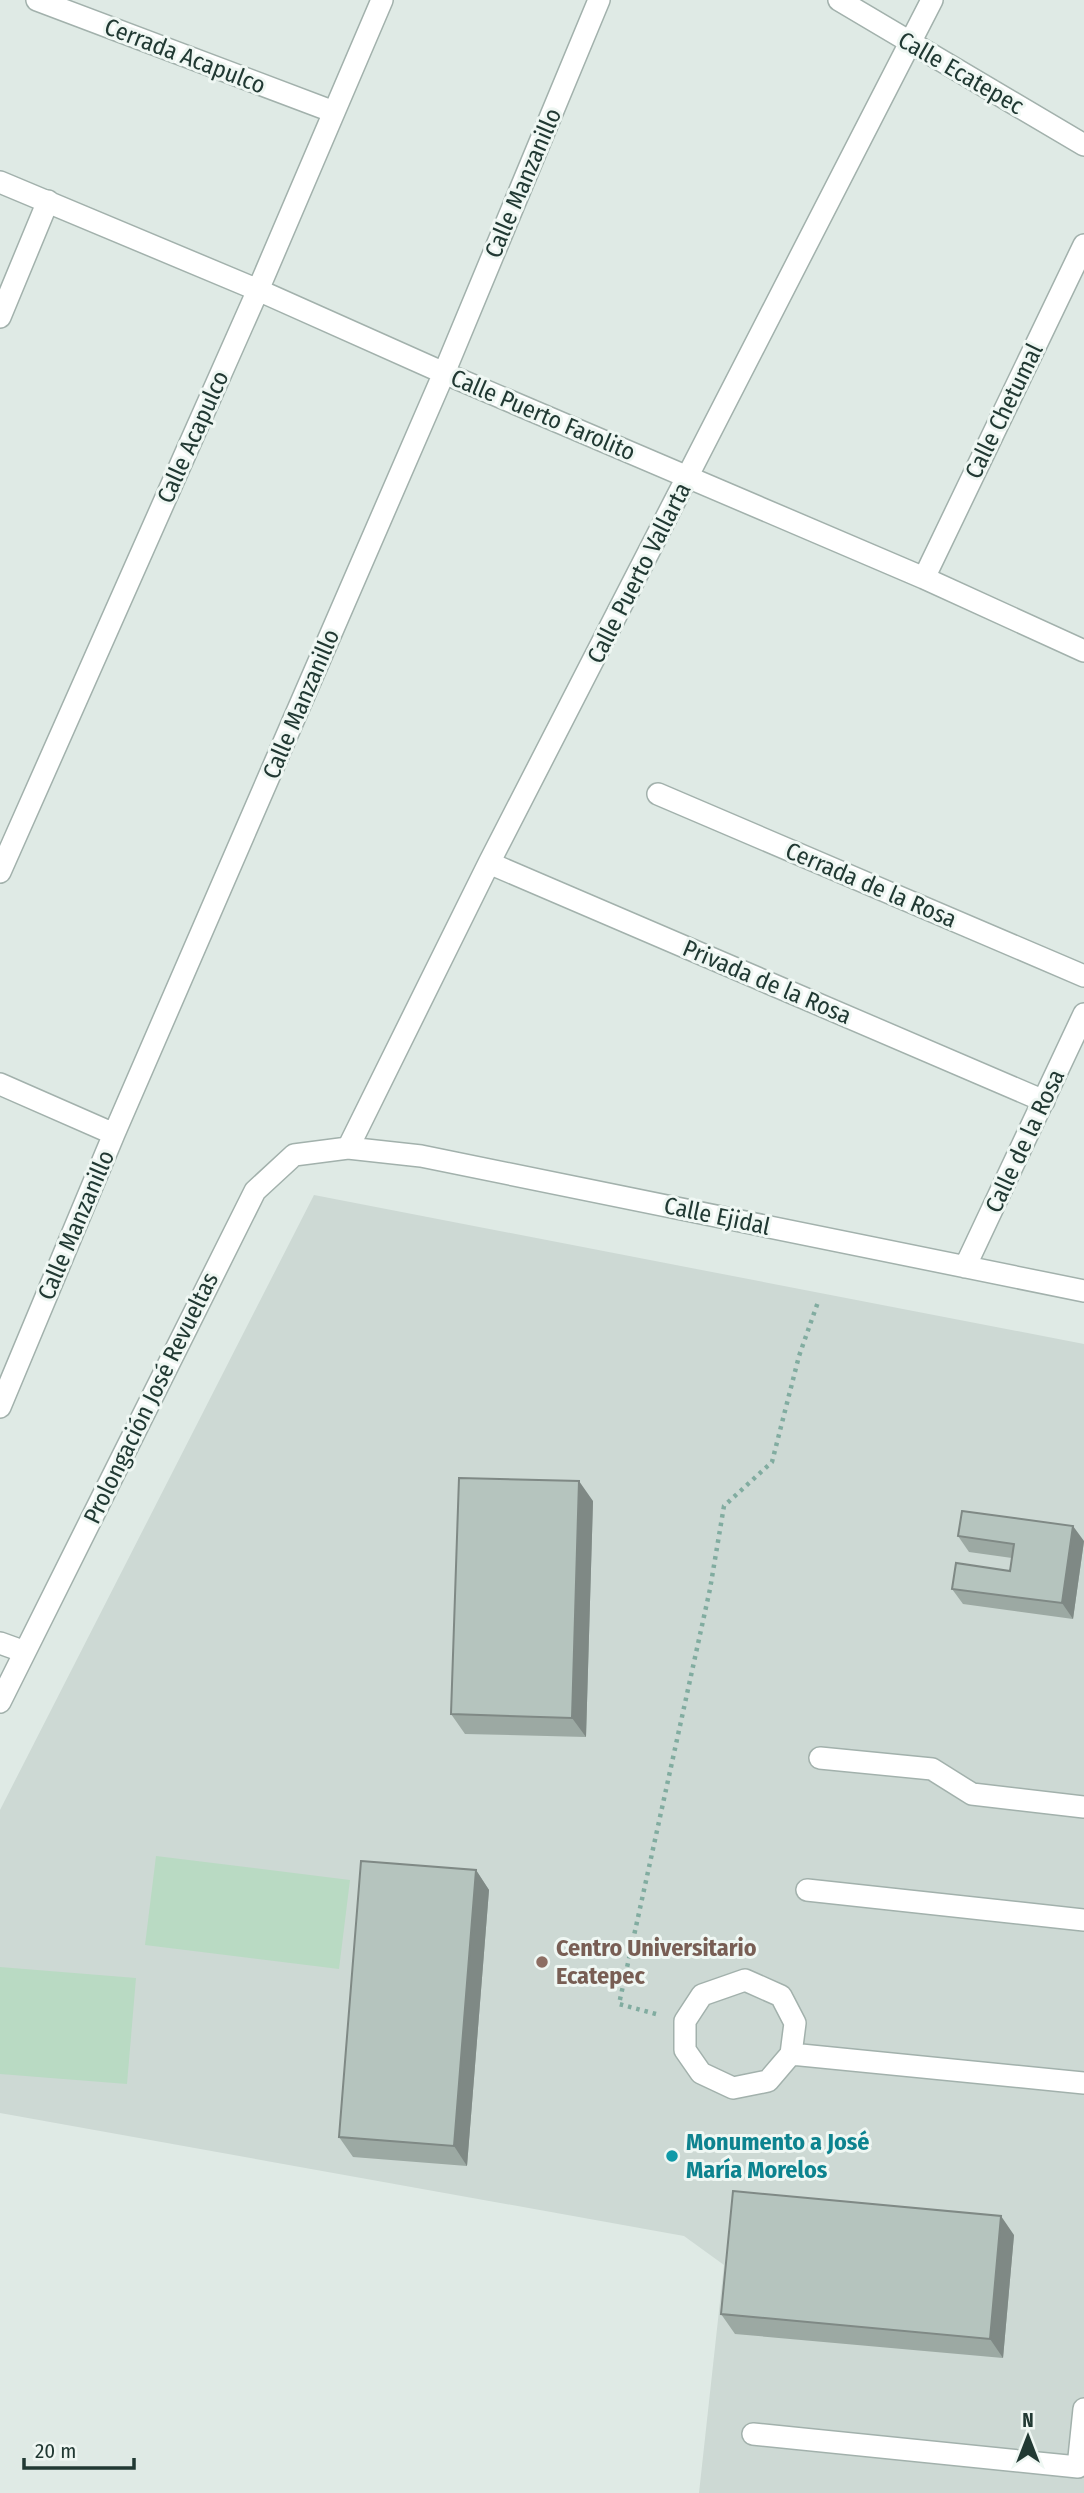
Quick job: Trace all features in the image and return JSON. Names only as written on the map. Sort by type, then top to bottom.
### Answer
[{"type":"street","name":"Cerrada Acapulco","points":[[37,0],[334,112]]},
{"type":"street","name":"Calle Acapulco","points":[[0,872],[258,290],[382,0]]},
{"type":"street","name":"Calle Manzanillo","points":[[0,1407],[114,1134],[444,373],[599,0]]},
{"type":"street","name":"Calle Ecatepec","points":[[839,0],[1084,145]]},
{"type":"street","name":"Calle Puerto Vallarta","points":[[348,1148],[489,863],[932,0]]},
{"type":"street","name":"Calle Puerto Farolito","points":[[0,182],[689,476],[1084,651]]},
{"type":"street","points":[[0,317],[48,201]]},
{"type":"street","name":"Calle Chetumal","points":[[924,578],[1084,245]]},
{"type":"street","name":"Cerrada de la Rosa","points":[[657,794],[1084,976]]},
{"type":"street","name":"Privada de la Rosa","points":[[489,863],[1044,1101]]},
{"type":"street","name":"Calle de la Rosa","points":[[965,1267],[1084,1014]]},
{"type":"street","points":[[0,1084],[114,1134]]},
{"type":"street","name":"Calle Ejidal","points":[[348,1148],[421,1156],[1084,1291]]},
{"type":"street","name":"Prolongación José Revueltas","points":[[0,1702],[255,1191],[294,1155],[348,1148]]},
{"type":"street","points":[[0,1643],[25,1652]]},
{"type":"street","points":[[821,1758],[932,1769],[972,1794],[1084,1807]]},
{"type":"street","points":[[807,1890],[1084,1920]]},
{"type":"street","points":[[745,1980],[781,1996],[795,2023],[791,2053],[768,2081],[733,2088],[701,2073],[685,2050],[685,2021],[702,1995],[745,1980]]},
{"type":"street","points":[[791,2053],[1084,2083]]},
{"type":"street","points":[[753,2434],[1078,2468],[1084,2409]]},
{"type":"path","points":[[685,2021],[618,2004],[710,1589],[724,1506],[772,1462],[799,1356],[818,1302]]},
{"type":"shaded area","name":"Centro Universitario Ecatepec","points":[[314,1195],[1084,1344],[1084,2493],[699,2493],[724,2265],[684,2236],[0,2113],[0,1810]]},
{"type":"green space","points":[[156,1856],[350,1880],[339,1969],[145,1945]]},
{"type":"green space","points":[[0,1967],[136,1978],[127,2084],[0,2074]]},
{"type":"building","points":[[459,1478],[579,1481],[572,1718],[451,1714]]},
{"type":"building","points":[[962,1511],[1073,1526],[1062,1603],[952,1589],[956,1563],[1010,1571],[1014,1544],[958,1536]]},
{"type":"building","points":[[361,1861],[476,1870],[454,2146],[339,2137]]},
{"type":"building","points":[[733,2191],[1001,2216],[990,2339],[721,2314]]},
{"type":"place","name":"Centro Universitario Ecatepec","points":[[542,1962]]},
{"type":"place","name":"Monumento a José María Morelos","points":[[672,2156]]}]
